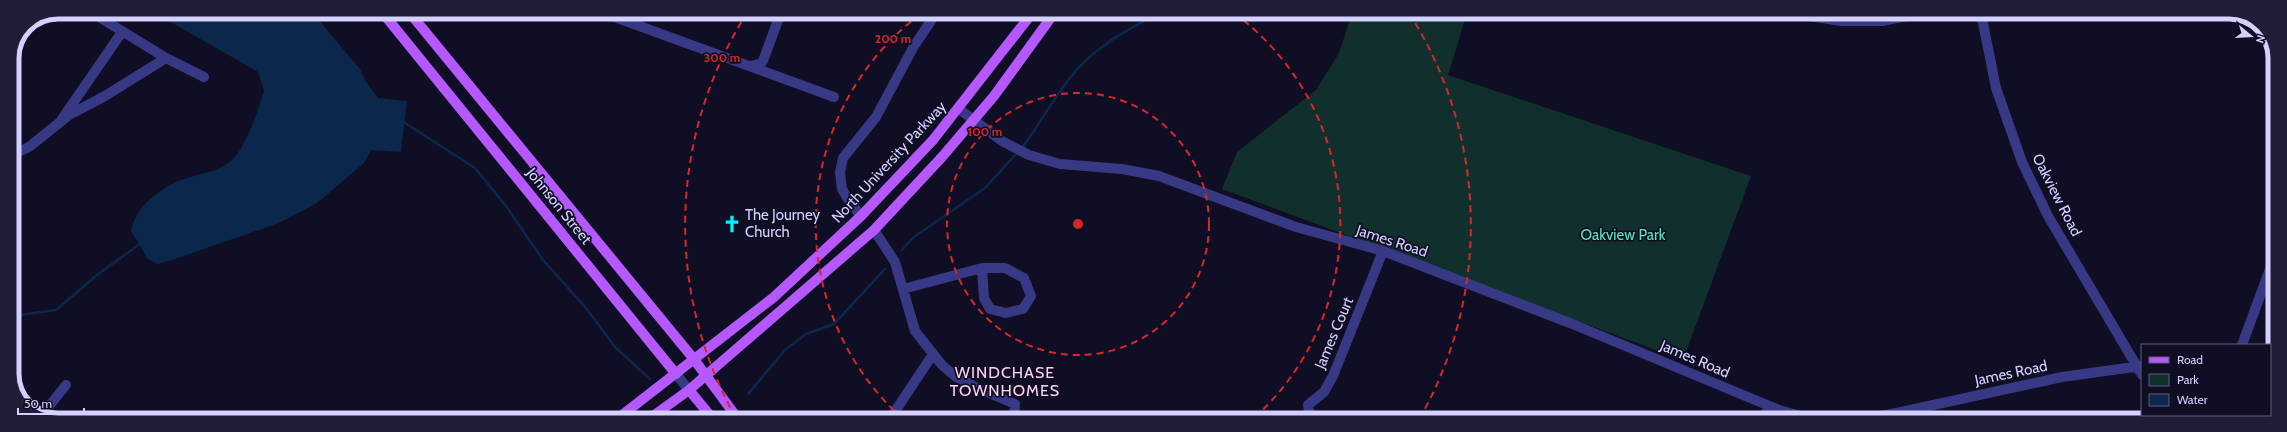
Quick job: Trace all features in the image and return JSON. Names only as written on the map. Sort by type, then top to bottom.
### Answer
[{"type":"main road","name":"Johnson Street","points":[[388,19],[676,374]]},
{"type":"main road","name":"Johnson Street","points":[[415,19],[693,358],[733,413]]},
{"type":"main road","name":"North University Parkway","points":[[625,413],[676,374],[693,358],[774,297],[861,216],[933,140],[959,109],[1028,19]]},
{"type":"main road","points":[[657,413],[689,390],[874,230],[973,120],[1008,77],[1050,19]]},
{"type":"main road","name":"Johnson Street","points":[[689,390],[709,413]]},
{"type":"street","points":[[102,19],[166,58],[204,77]]},
{"type":"street","points":[[620,19],[834,97]]},
{"type":"street","points":[[751,66],[760,64],[763,61],[778,19]]},
{"type":"street","points":[[861,216],[849,201],[842,188],[840,172],[843,158],[876,117],[914,46],[932,19]]},
{"type":"street","points":[[1831,19],[1841,21],[1882,21],[1892,19]]},
{"type":"street","name":"Oakview Road","points":[[1982,19],[1996,88],[2022,162],[2048,216],[2139,366]]},
{"type":"street","points":[[59,123],[122,32]]},
{"type":"street","points":[[19,152],[29,147],[68,116],[105,96],[166,58]]},
{"type":"street","name":"James Road","points":[[959,109],[1012,147],[1044,160],[1070,165],[1122,168],[1159,176],[1296,227],[1383,251],[1570,323],[1768,406],[1792,413]]},
{"type":"street","points":[[874,230],[895,262],[915,331],[933,354],[955,376],[1015,404],[1014,413]]},
{"type":"street","name":"James Court","points":[[1310,413],[1308,405],[1324,392],[1333,376],[1383,251]]},
{"type":"street","points":[[902,289],[982,268],[1005,268],[1024,278],[1031,296],[1023,308],[1006,313],[990,309],[984,298],[982,268]]},
{"type":"street","points":[[2242,344],[2268,274]]},
{"type":"street","points":[[895,413],[933,354]]},
{"type":"street","name":"James Road","points":[[1896,413],[2062,377],[2139,366]]},
{"type":"street","name":"Johnson Street","points":[[676,374],[689,390]]},
{"type":"street","points":[[45,411],[66,385]]},
{"type":"street","points":[[1766,413],[1768,406]]},
{"type":"green space","name":"Oakview Park","points":[[1350,19],[1465,19],[1448,75],[1751,176],[1683,360],[1222,189],[1237,152],[1316,90],[1339,53]]},
{"type":"water","points":[[165,19],[318,19],[360,69],[366,82],[378,98],[407,101],[401,152],[371,150],[364,163],[317,203],[279,223],[158,264],[148,259],[131,231],[133,223],[141,209],[152,197],[172,184],[180,180],[213,171],[228,164],[234,158],[243,145],[256,116],[264,91],[258,72]]},
{"type":"waterway","points":[[1022,148],[1063,87],[1078,68],[1099,49],[1123,33],[1148,19]]},
{"type":"waterway","points":[[402,121],[475,168],[506,206],[543,260],[586,308],[615,347],[650,379]]},
{"type":"waterway","points":[[902,250],[914,237],[985,188],[1017,153]]},
{"type":"waterway","points":[[19,315],[56,310],[97,275],[141,243]]},
{"type":"waterway","points":[[748,394],[785,350],[806,334],[834,324],[885,269]]},
{"type":"place","name":"The Journey Church","points":[[732,224]]},
{"type":"district","name":"WINDCHASE TOWNHOMES","points":[[1005,381]]}]
